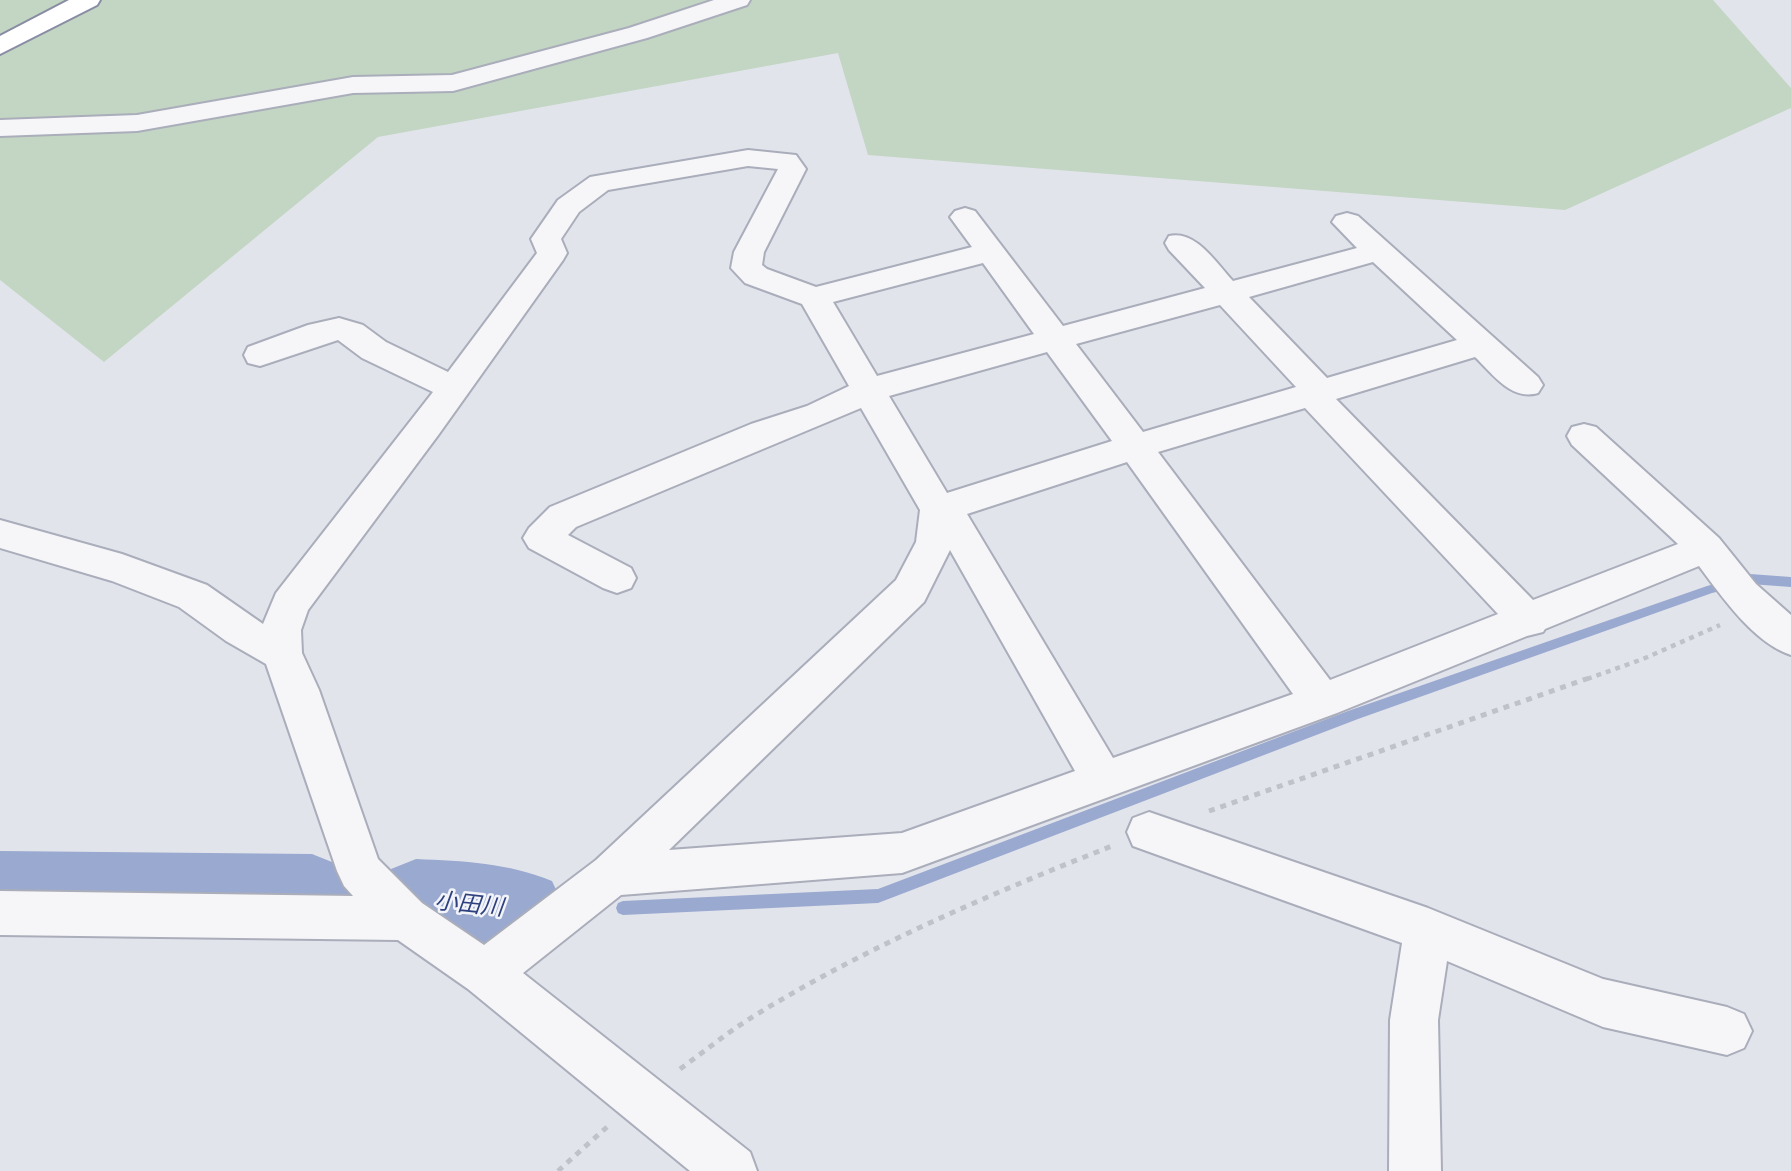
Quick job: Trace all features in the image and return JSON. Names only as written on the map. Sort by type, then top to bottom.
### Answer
[{"type":"highway","points":[[0,19],[38,0]]},
{"type":"highway","points":[[0,46],[88,0]]},
{"type":"street","points":[[0,128],[137,123],[353,85],[453,83],[638,33],[738,0]]},
{"type":"street","points":[[731,1171],[485,973],[406,918],[360,871],[298,690],[282,653],[281,630],[290,604],[552,253],[546,239],[552,226],[585,190],[600,183],[748,158],[786,161],[792,169],[749,252],[746,268],[756,276],[814,297],[990,252]]},
{"type":"street","points":[[965,217],[1322,701]]},
{"type":"street","points":[[1347,222],[1526,385]]},
{"type":"street","points":[[1181,243],[1316,393],[1529,621]]},
{"type":"street","points":[[617,578],[542,538],[564,517],[764,433],[820,414],[869,390],[1380,251]]},
{"type":"street","points":[[814,297],[1103,780]]},
{"type":"street","points":[[260,355],[319,333],[339,329],[352,333],[374,350],[453,388]]},
{"type":"street","points":[[941,509],[1134,447],[1481,344]]},
{"type":"street","points":[[1584,436],[1713,556],[1742,595],[1791,639]]},
{"type":"street","points":[[485,973],[612,874],[910,591],[929,561],[939,530],[941,509]]},
{"type":"street","points":[[0,534],[122,569],[193,596],[240,630],[282,653]]},
{"type":"street","points":[[612,874],[902,853],[1322,701],[1529,621],[1713,556]]},
{"type":"street","points":[[1149,832],[1427,930],[1603,1003],[1727,1031]]},
{"type":"street","points":[[0,913],[406,918]]},
{"type":"street","points":[[1415,1171],[1414,1020],[1427,930]]},
{"type":"green space","points":[[0,0],[1713,0],[1791,88],[1791,108],[1565,210],[868,155],[838,53],[378,137],[104,362],[0,280]]},
{"type":"waterway","points":[[623,908],[878,896],[1353,715],[1711,589],[1750,579],[1791,582]]},
{"type":"waterway","points":[[0,891],[312,894]]},
{"type":"waterway","name":"小田川","points":[[416,899],[470,901],[522,909]]}]
